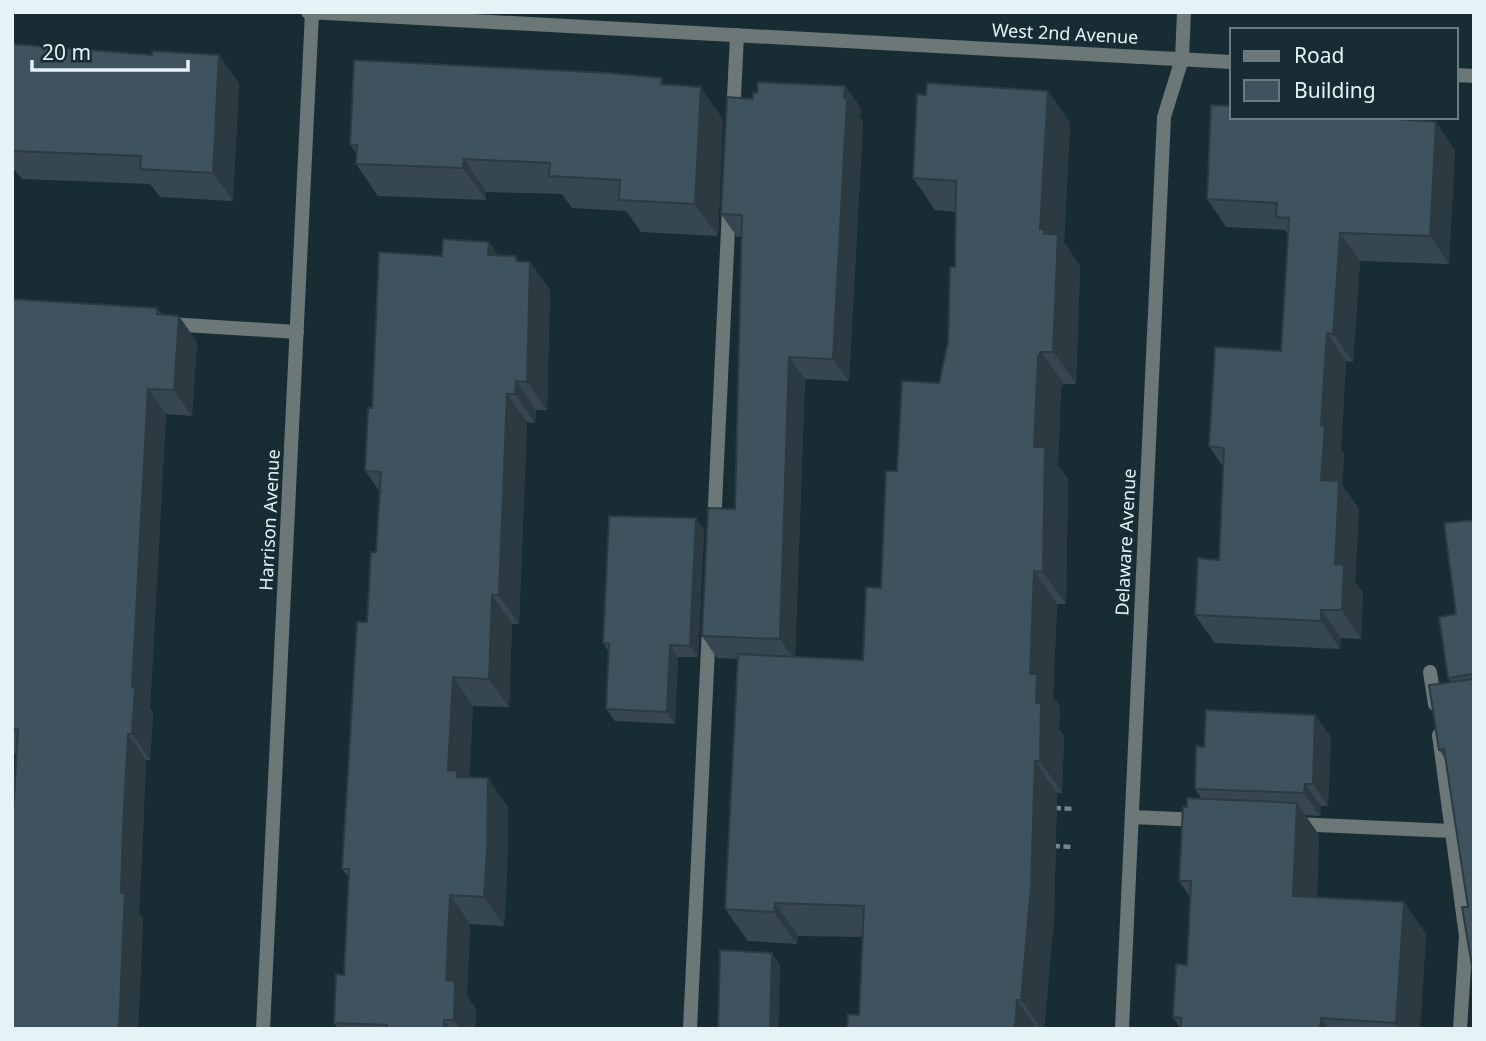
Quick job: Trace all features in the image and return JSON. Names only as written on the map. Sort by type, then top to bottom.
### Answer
[{"type":"street","name":"West 2nd Avenue","points":[[311,12],[1230,62]]},
{"type":"street","name":"Harrison Avenue","points":[[263,1029],[311,12]]},
{"type":"street","name":"Delaware Avenue","points":[[1122,1029],[1164,117],[1182,59],[1184,12]]},
{"type":"street","points":[[732,132],[737,35]]},
{"type":"street","points":[[713,546],[730,187]]},
{"type":"street","points":[[150,323],[297,332]]},
{"type":"street","points":[[690,1029],[710,615]]},
{"type":"street","points":[[1430,672],[1466,936],[1460,1029]]},
{"type":"street","points":[[1132,817],[1216,820]]},
{"type":"street","points":[[1285,824],[1452,831]]},
{"type":"path","points":[[1047,808],[1074,809]]},
{"type":"path","points":[[1045,845],[1072,847]]},
{"type":"building","points":[[12,44],[152,55],[152,51],[219,55],[213,173],[140,169],[141,156],[12,151]]},
{"type":"building","points":[[354,60],[610,73],[662,78],[661,84],[701,87],[695,204],[619,200],[620,180],[549,176],[550,163],[464,159],[463,168],[356,164],[357,145],[350,145]]},
{"type":"building","points":[[758,82],[845,86],[844,98],[847,99],[833,359],[789,357],[780,639],[702,636],[708,508],[735,509],[742,215],[721,214],[727,97],[753,99],[753,93],[757,93]]},
{"type":"building","points":[[927,83],[1048,91],[1040,229],[1044,229],[1044,234],[1058,234],[1053,352],[1041,352],[1038,357],[1034,447],[1045,447],[1043,572],[1034,571],[1030,674],[1037,674],[1036,703],[1041,703],[1040,761],[1035,761],[1031,887],[1021,1000],[1017,1000],[1015,1029],[847,1029],[848,1014],[859,1015],[864,906],[775,903],[774,912],[725,909],[738,654],[863,660],[866,587],[881,588],[886,471],[897,471],[902,381],[939,383],[948,342],[950,267],[955,267],[956,181],[913,178],[917,94],[926,95]]},
{"type":"building","points":[[1211,105],[1230,106],[1230,119],[1398,119],[1436,122],[1430,236],[1340,233],[1333,334],[1327,333],[1321,425],[1325,426],[1321,480],[1339,481],[1335,564],[1344,565],[1342,610],[1321,610],[1321,621],[1195,615],[1198,558],[1219,560],[1224,448],[1209,446],[1215,347],[1281,351],[1289,218],[1276,217],[1277,203],[1207,199]]},
{"type":"building","points":[[443,239],[489,242],[488,255],[516,256],[516,261],[530,262],[527,382],[516,381],[515,394],[507,394],[499,595],[492,595],[489,679],[453,677],[448,770],[457,771],[457,777],[488,778],[484,897],[450,895],[446,980],[455,981],[454,1020],[444,1020],[444,1029],[387,1029],[387,1025],[334,1023],[336,974],[344,975],[349,869],[342,869],[357,622],[367,622],[371,552],[376,552],[381,472],[365,471],[368,408],[372,408],[379,252],[442,256]]},
{"type":"building","points":[[12,299],[157,308],[157,314],[179,316],[174,390],[148,389],[132,687],[135,687],[132,734],[128,734],[123,828],[121,893],[125,893],[119,1029],[12,1029],[12,817],[18,729],[12,729]]},
{"type":"building","points":[[609,516],[696,518],[690,646],[670,645],[667,712],[606,709],[609,644],[603,643]]},
{"type":"building","points":[[1474,520],[1474,674],[1448,678],[1439,617],[1456,614],[1444,523]]},
{"type":"building","points":[[1474,679],[1474,978],[1462,907],[1468,907],[1444,749],[1439,750],[1429,685]]},
{"type":"building","points":[[1206,710],[1315,715],[1313,784],[1305,784],[1304,793],[1195,789],[1196,746],[1204,747]]},
{"type":"building","points":[[1187,798],[1297,803],[1293,896],[1404,902],[1396,1023],[1321,1018],[1320,1029],[1181,1029],[1181,1018],[1173,1017],[1176,964],[1187,965],[1191,881],[1179,881],[1183,807],[1187,807]]},
{"type":"building","points":[[720,950],[772,953],[770,1029],[718,1029]]}]
